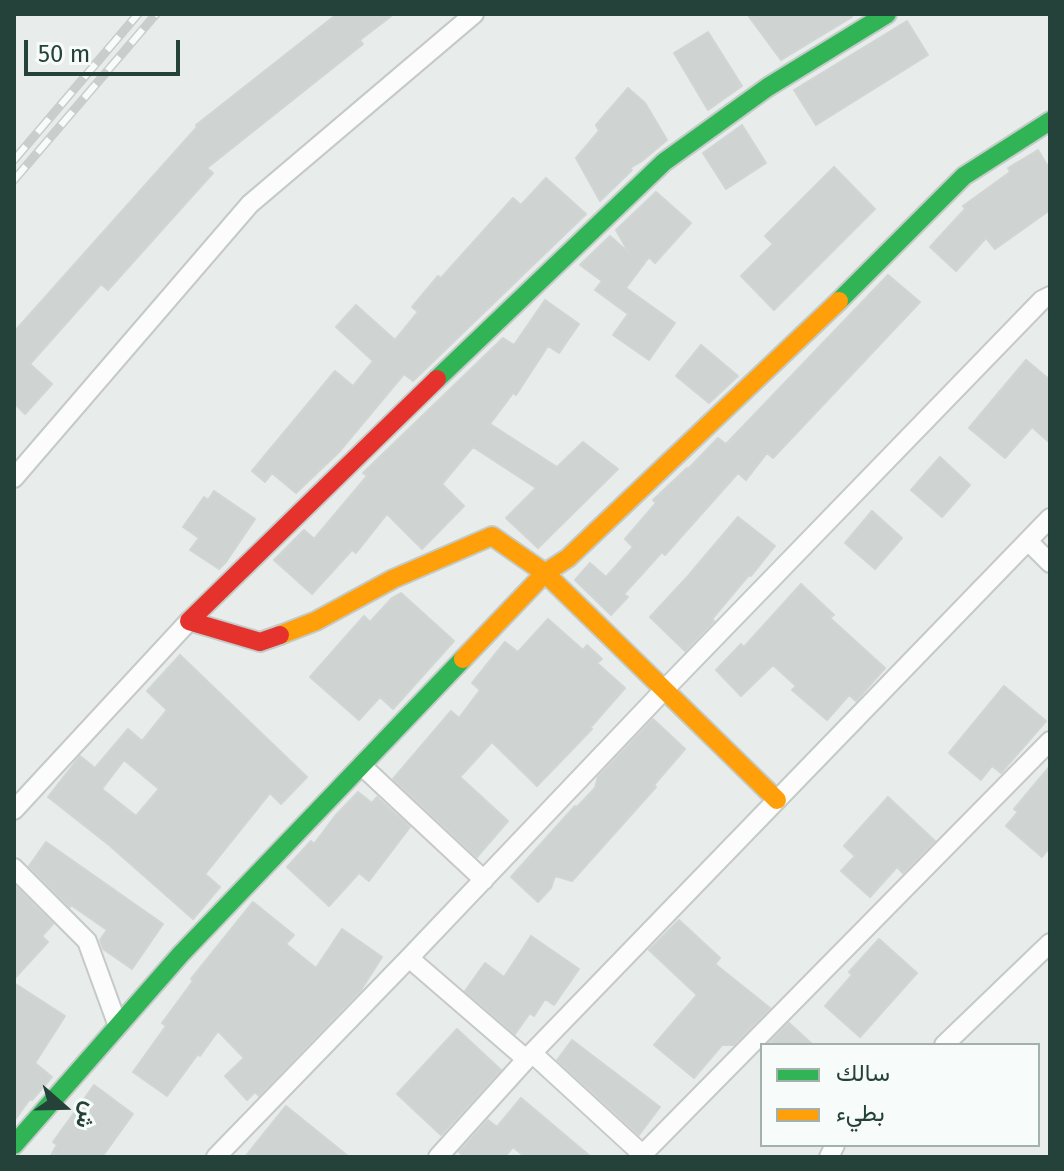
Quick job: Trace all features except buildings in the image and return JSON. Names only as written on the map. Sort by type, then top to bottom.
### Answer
[{"type":"street","points":[[14,478],[250,204],[474,14]]},
{"type":"street","points":[[14,810],[189,621],[664,162],[768,87],[887,14]]},
{"type":"street","points":[[14,1145],[181,954],[545,573],[568,558],[787,351],[964,176],[1050,121]]},
{"type":"street","points":[[216,1157],[1031,311],[1050,296]]},
{"type":"street","points":[[438,1157],[529,1056],[1050,518]]},
{"type":"street","points":[[189,621],[260,642],[316,621],[393,579],[492,536],[545,573],[777,800]]},
{"type":"street","points":[[1028,541],[1050,563]]},
{"type":"street","points":[[409,958],[529,1056],[641,1156],[1050,741]]},
{"type":"street","points":[[362,766],[484,880]]},
{"type":"street","points":[[14,868],[87,941],[118,1026]]},
{"type":"street","points":[[946,1043],[1050,943]]},
{"type":"railway","points":[[14,160],[138,14]]},
{"type":"railway","points":[[14,180],[156,14]]},
{"type":"traffic: fast","points":[[437,379],[664,162],[768,87],[887,14]]},
{"type":"traffic: fast","points":[[839,301],[964,176],[1050,121]]},
{"type":"traffic: fast","points":[[14,1145],[181,954],[463,659]]},
{"type":"traffic: slow","points":[[463,659],[545,573],[568,558],[839,301]]},
{"type":"traffic: slow","points":[[280,635],[316,621],[393,579],[492,536],[545,573],[777,800]]},
{"type":"traffic: jam","points":[[280,635],[260,642],[189,621],[437,379]]}]
